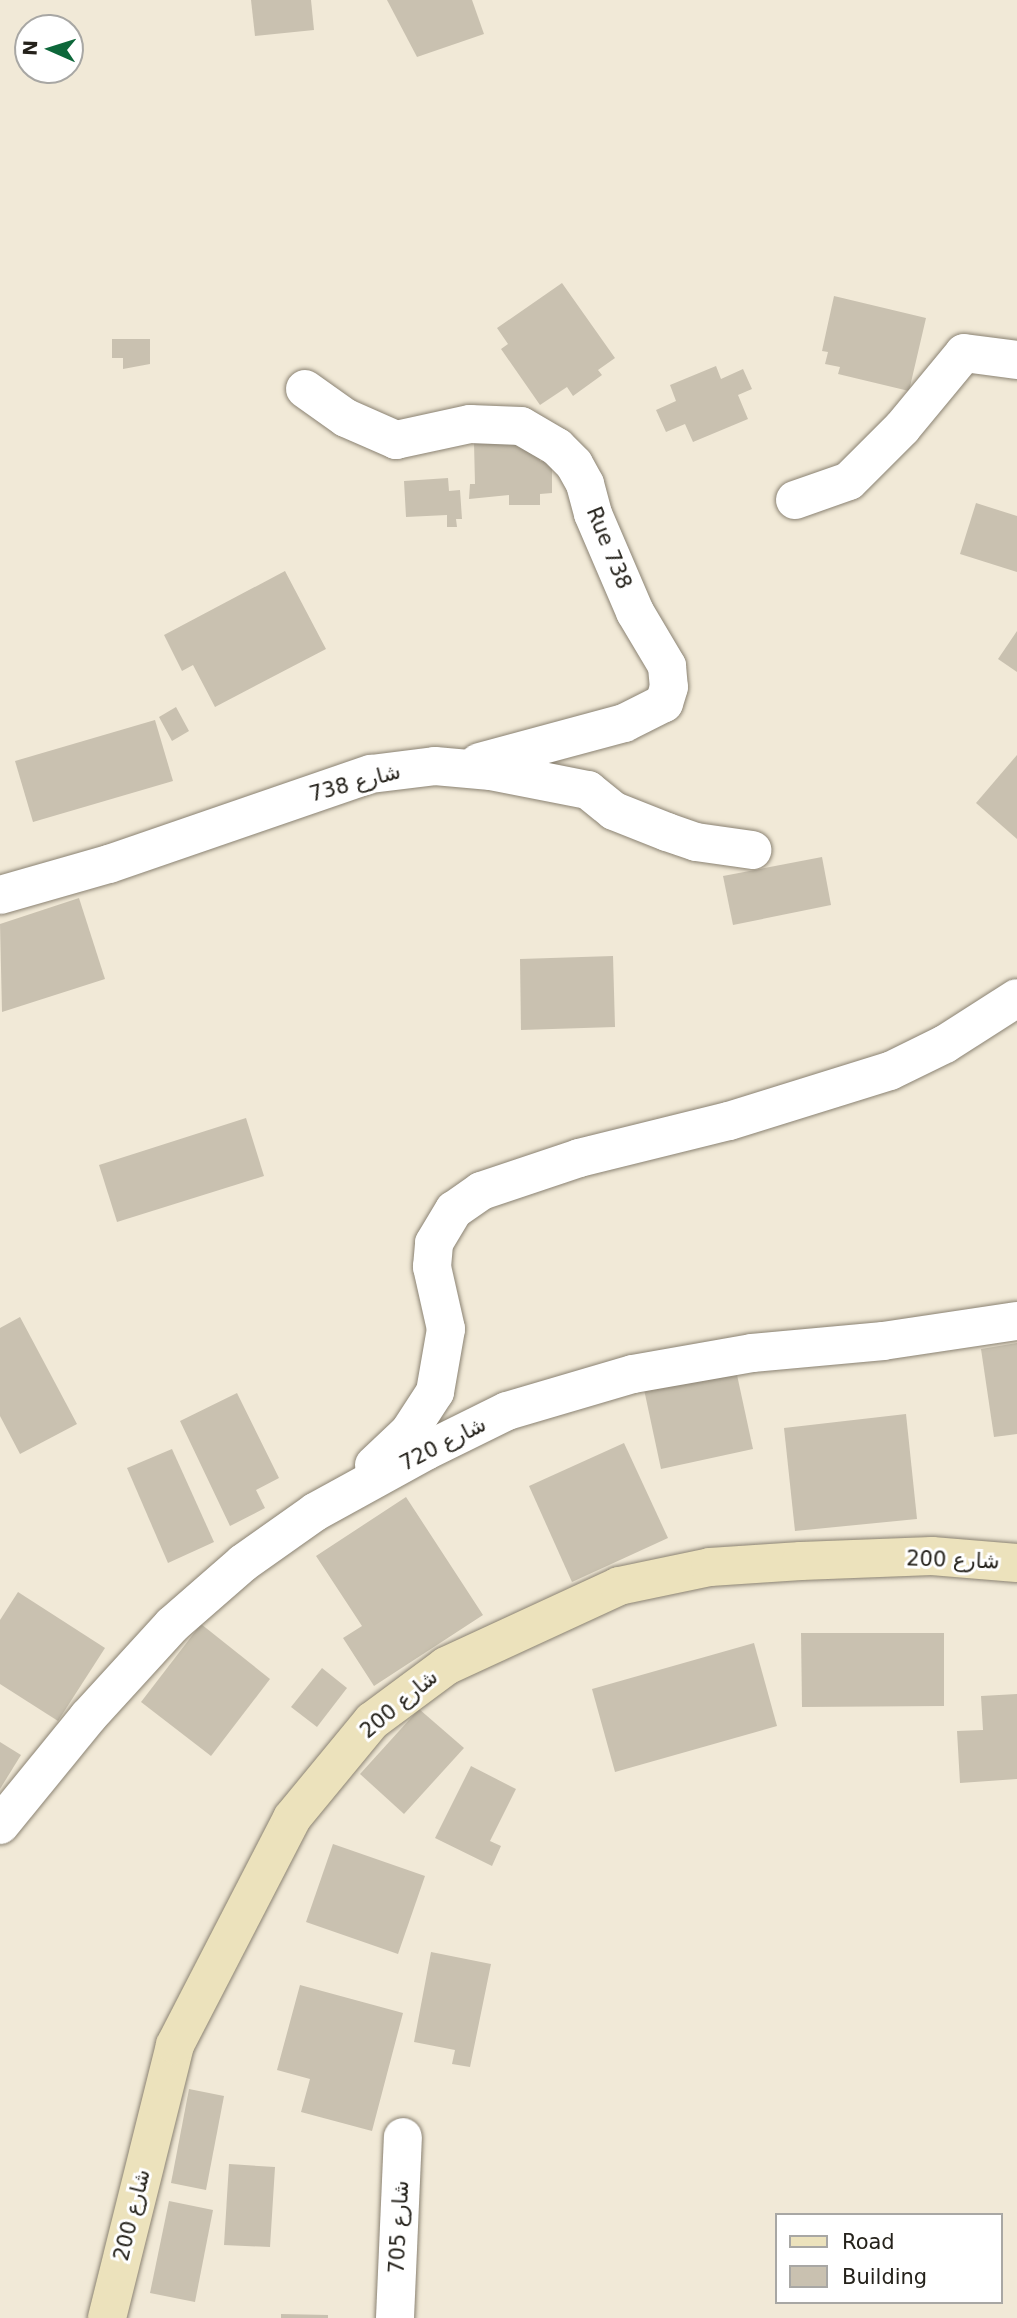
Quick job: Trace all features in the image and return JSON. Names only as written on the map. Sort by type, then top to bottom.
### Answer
[{"type":"main road","name":"شارع 200","points":[[107,2318],[175,2045],[292,1818],[372,1721],[446,1665],[619,1586],[710,1567],[801,1561],[932,1556],[1017,1563]]},
{"type":"street","points":[[795,500],[849,481],[902,428],[964,353],[1017,360]]},
{"type":"street","name":"Rue 738","points":[[305,389],[346,418],[396,440],[470,424],[522,426],[557,447],[574,464],[585,484],[593,514],[635,612],[667,666],[669,687],[664,703],[649,713],[562,744],[457,767]]},
{"type":"street","name":"شارع 738","points":[[0,895],[109,864],[371,774],[457,767],[588,790],[614,811],[667,832],[696,842],[752,850]]},
{"type":"street","points":[[315,1512],[357,1482],[409,1432],[435,1392],[446,1329],[432,1268],[434,1243],[454,1210],[481,1191],[579,1158],[729,1121],[890,1071],[945,1044],[1017,998]]},
{"type":"street","name":"شارع 720","points":[[0,1825],[88,1717],[172,1625],[243,1563],[315,1512],[507,1411],[633,1374],[752,1353],[883,1341],[1017,1321]]},
{"type":"street","name":"شارع 705","points":[[395,2318],[403,2137]]},
{"type":"building","points":[[251,0],[311,0],[314,30],[255,36]]},
{"type":"building","points":[[387,0],[472,0],[484,34],[417,57]]},
{"type":"building","points":[[562,283],[615,358],[598,370],[602,375],[573,396],[567,387],[540,405],[501,349],[508,344],[497,328]]},
{"type":"building","points":[[834,296],[926,318],[909,391],[838,374],[840,367],[825,364],[828,352],[822,351]]},
{"type":"building","points":[[112,339],[150,339],[150,364],[123,369],[123,358],[112,358]]},
{"type":"building","points":[[716,366],[721,379],[743,369],[752,389],[738,395],[748,419],[693,442],[685,424],[666,432],[656,410],[676,401],[670,385]]},
{"type":"building","points":[[488,436],[541,448],[540,461],[552,461],[552,493],[540,494],[540,505],[509,505],[509,495],[469,499],[470,484],[475,484],[474,443]]},
{"type":"building","points":[[448,478],[449,491],[460,490],[462,519],[456,519],[457,527],[447,527],[447,515],[406,517],[404,481]]},
{"type":"building","points":[[976,503],[1017,516],[1017,572],[960,554]]},
{"type":"building","points":[[285,571],[326,649],[215,707],[193,665],[182,671],[164,635]]},
{"type":"building","points":[[1017,631],[1017,672],[998,659]]},
{"type":"building","points":[[176,707],[189,731],[172,741],[159,717]]},
{"type":"building","points":[[155,720],[173,781],[33,822],[15,761]]},
{"type":"building","points":[[1017,755],[1017,839],[976,803]]},
{"type":"building","points":[[822,857],[831,905],[733,925],[723,876]]},
{"type":"building","points":[[79,898],[105,979],[2,1012],[0,924]]},
{"type":"building","points":[[613,956],[615,1027],[521,1030],[520,959]]},
{"type":"building","points":[[246,1118],[264,1176],[117,1222],[99,1165]]},
{"type":"building","points":[[20,1317],[77,1424],[20,1454],[0,1416],[0,1328]]},
{"type":"building","points":[[1017,1343],[1017,1434],[994,1437],[981,1349]]},
{"type":"building","points":[[734,1361],[753,1449],[661,1469],[642,1380]]},
{"type":"building","points":[[237,1393],[279,1478],[256,1490],[265,1508],[230,1526],[180,1421]]},
{"type":"building","points":[[906,1414],[917,1519],[795,1531],[784,1428]]},
{"type":"building","points":[[624,1443],[668,1538],[572,1582],[529,1486]]},
{"type":"building","points":[[172,1449],[214,1542],[168,1563],[127,1468]]},
{"type":"building","points":[[406,1497],[483,1615],[374,1686],[343,1638],[362,1626],[316,1556]]},
{"type":"building","points":[[18,1592],[105,1648],[58,1721],[0,1684],[0,1620]]},
{"type":"building","points":[[201,1624],[270,1679],[211,1756],[141,1702]]},
{"type":"building","points":[[801,1633],[944,1633],[944,1706],[802,1707]]},
{"type":"building","points":[[754,1643],[777,1726],[615,1772],[592,1689]]},
{"type":"building","points":[[322,1668],[347,1688],[317,1727],[291,1707]]},
{"type":"building","points":[[1017,1694],[1017,1779],[960,1783],[957,1731],[983,1730],[981,1696]]},
{"type":"building","points":[[419,1709],[464,1748],[404,1814],[360,1774]]},
{"type":"building","points":[[0,1742],[21,1755],[0,1789]]},
{"type":"building","points":[[471,1766],[516,1789],[490,1841],[501,1846],[492,1866],[435,1838]]},
{"type":"building","points":[[333,1844],[425,1876],[398,1954],[306,1922]]},
{"type":"building","points":[[431,1952],[491,1964],[470,2067],[452,2064],[455,2050],[414,2042]]},
{"type":"building","points":[[300,1985],[403,2013],[372,2131],[301,2112],[310,2079],[277,2070]]},
{"type":"building","points":[[189,2089],[224,2096],[206,2190],[171,2183]]},
{"type":"building","points":[[229,2164],[275,2167],[270,2247],[224,2245]]},
{"type":"building","points":[[169,2201],[213,2210],[195,2302],[150,2293]]},
{"type":"building","points":[[281,2314],[328,2315],[328,2318],[281,2318]]}]
